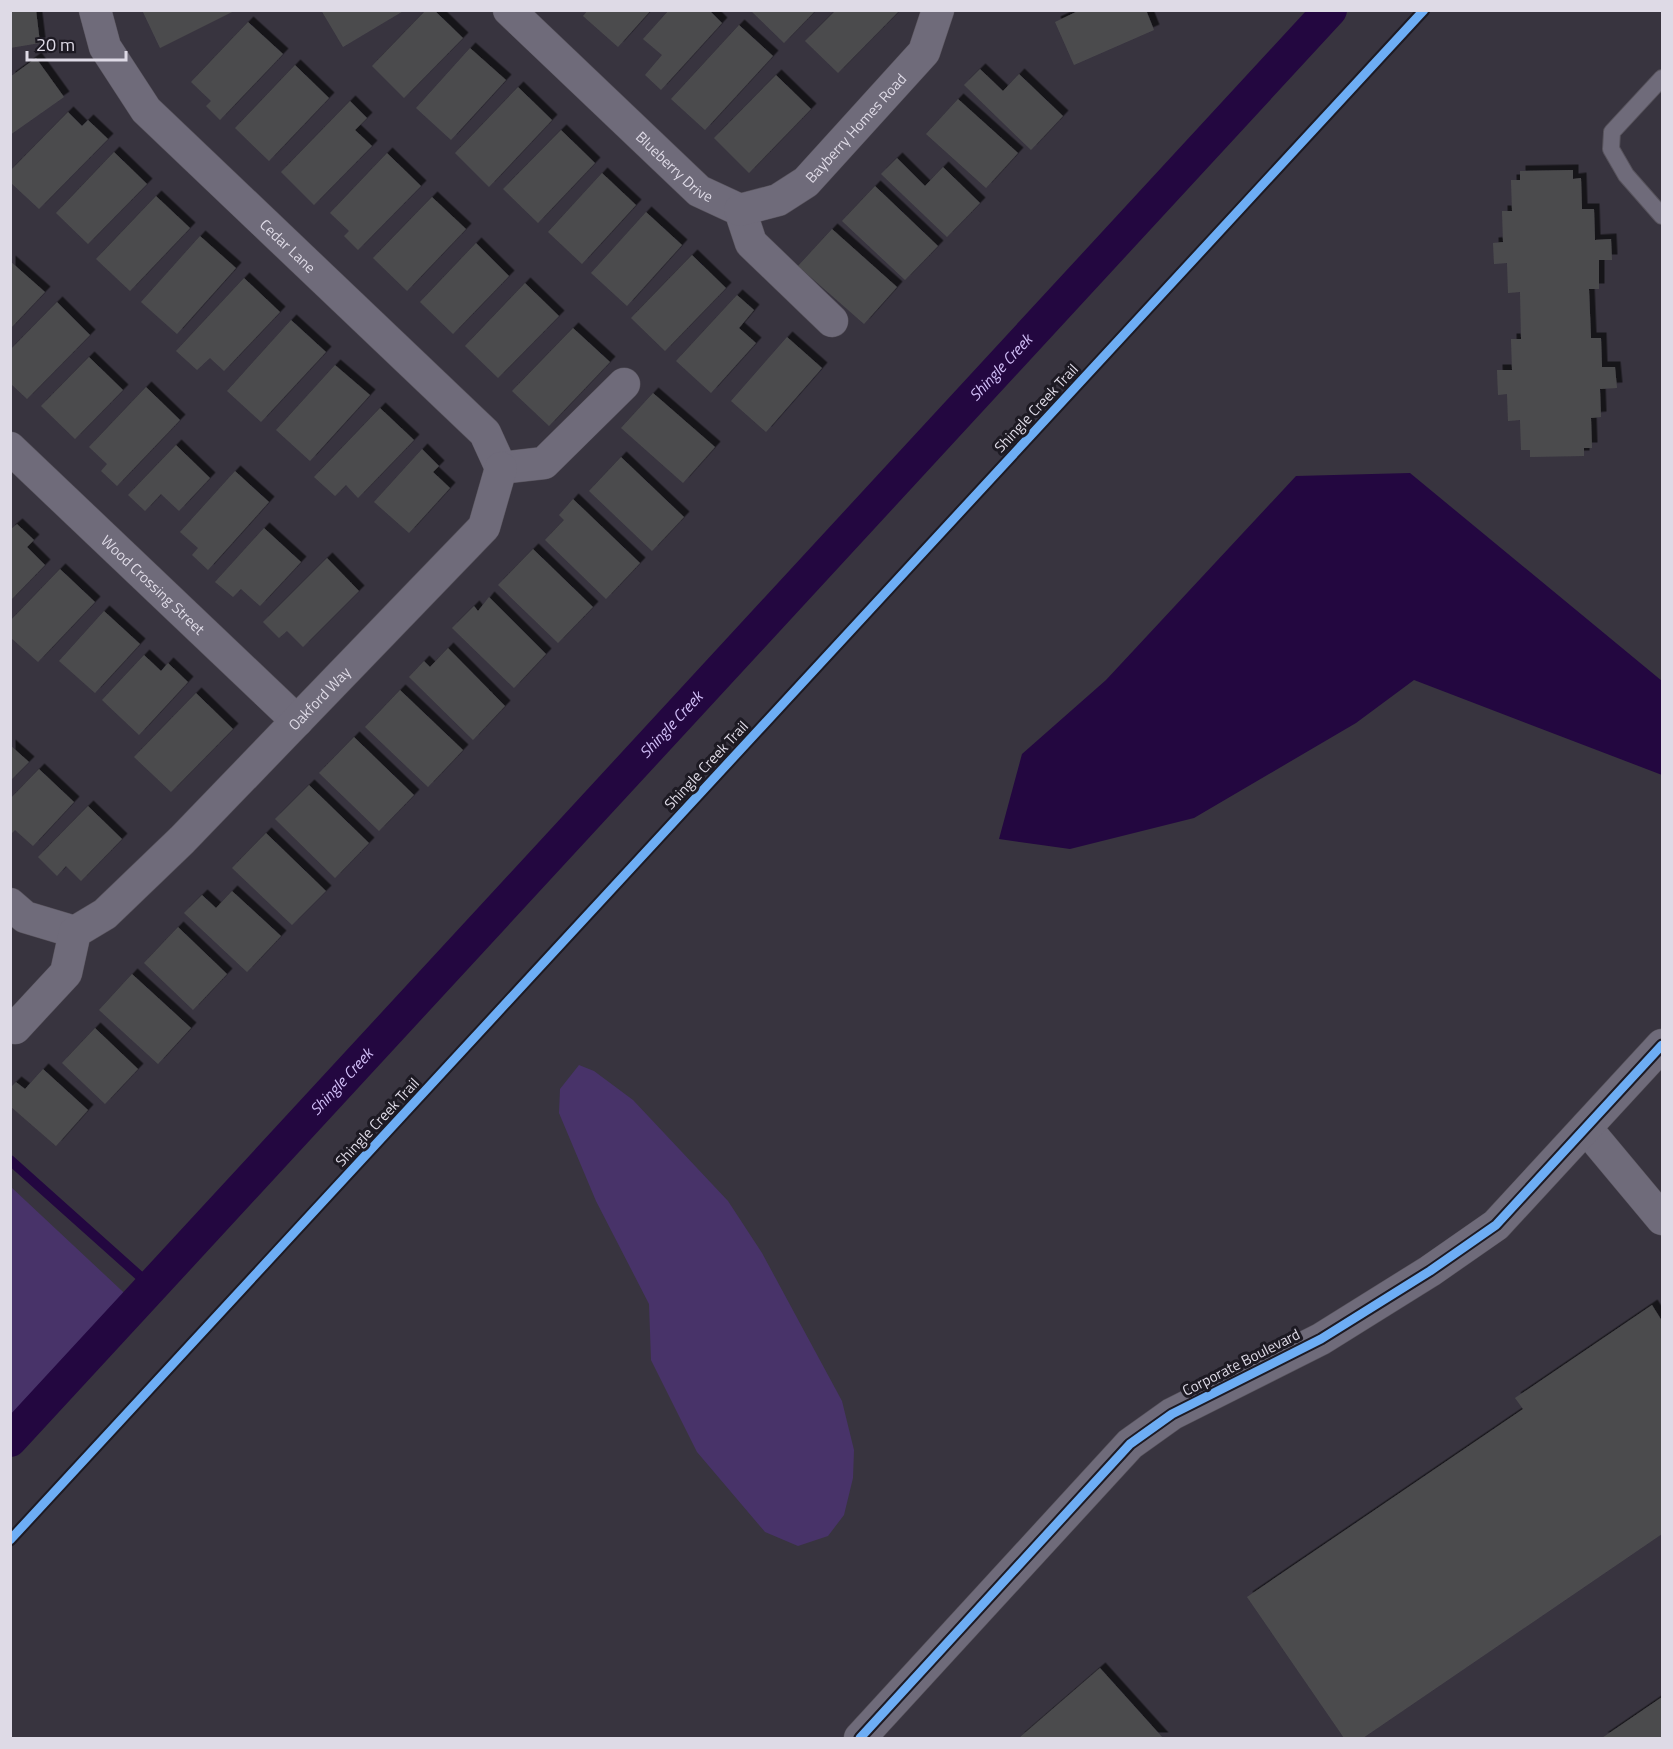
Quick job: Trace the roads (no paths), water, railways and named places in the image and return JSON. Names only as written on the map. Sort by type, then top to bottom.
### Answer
[{"type":"street","name":"Cedar Lane","points":[[95,10],[105,47],[146,110],[485,433],[501,468]]},
{"type":"street","name":"Blueberry Drive","points":[[509,10],[699,190],[740,210]]},
{"type":"street","name":"Bayberry Homes Road","points":[[740,210],[778,200],[806,182],[924,52],[938,10]]},
{"type":"street","points":[[740,210],[751,243],[832,321]]},
{"type":"street","points":[[501,468],[543,463],[624,384]]},
{"type":"street","name":"Wood Crossing Street","points":[[10,448],[297,721]]},
{"type":"street","name":"Oakford Way","points":[[75,932],[105,914],[182,840],[484,527],[501,468]]},
{"type":"street","points":[[10,904],[25,917],[75,932],[66,973],[15,1028]]},
{"type":"street","name":"Corporate Boulevard","points":[[860,1738],[1130,1444],[1172,1414],[1321,1339],[1430,1271],[1496,1225],[1662,1045]]},
{"type":"street","points":[[1586,1128],[1662,1219]]},
{"type":"lane","points":[[1662,78],[1612,132],[1611,149],[1626,175],[1662,216]]},
{"type":"waterway","name":"Shingle Creek","points":[[10,1440],[1330,10]]},
{"type":"waterway","points":[[10,1160],[152,1287]]}]
